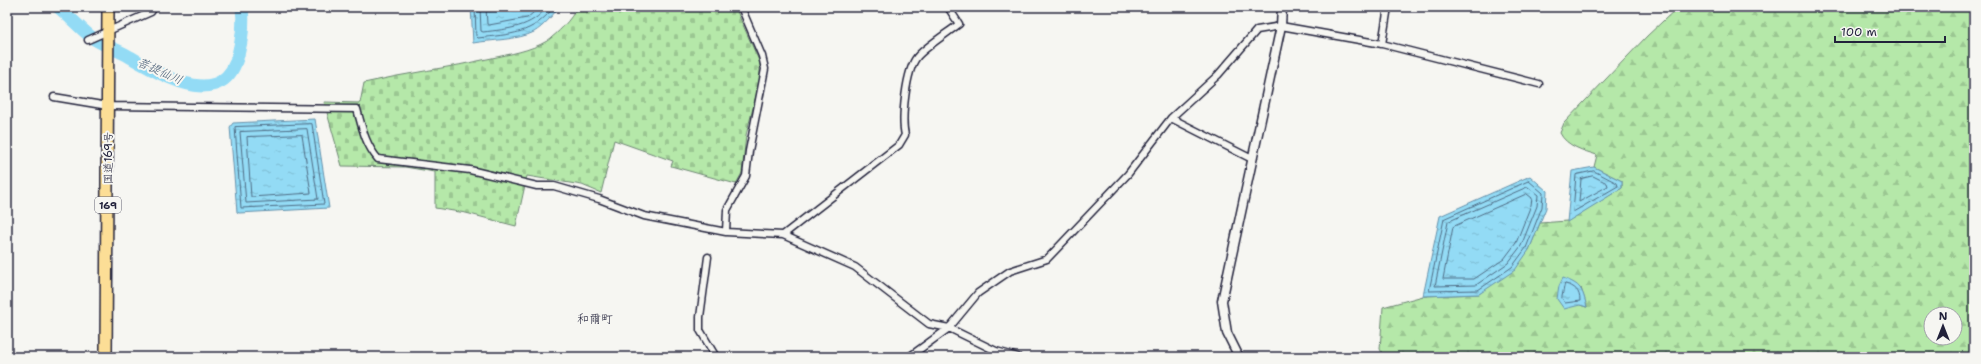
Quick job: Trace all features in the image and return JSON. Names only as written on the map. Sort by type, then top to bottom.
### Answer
[{"type":"highway","name":"国道169号","points":[[106,357],[108,53],[105,36],[108,7]]},
{"type":"street","points":[[88,40],[105,36],[151,12],[154,7]]},
{"type":"street","points":[[726,232],[727,210],[746,176],[749,151],[765,69],[762,56],[741,7]]},
{"type":"street","points":[[783,235],[899,145],[905,135],[903,125],[908,76],[917,57],[959,24],[948,7]]},
{"type":"street","points":[[1239,357],[1227,333],[1222,301],[1281,26],[1282,7]]},
{"type":"street","points":[[1382,44],[1388,7]]},
{"type":"street","points":[[909,357],[949,328],[978,293],[1010,271],[1047,259],[1128,174],[1171,118],[1218,75],[1257,30],[1281,26],[1382,44],[1539,84]]},
{"type":"street","points":[[54,97],[108,106],[357,109],[363,134],[370,150],[378,159],[470,170],[537,186],[554,186],[599,199],[644,216],[726,232],[783,235],[855,267],[930,324],[949,328],[996,351],[1018,357]]},
{"type":"street","points":[[1171,118],[1252,159]]},
{"type":"street","points":[[708,257],[700,317],[700,330],[716,357]]},
{"type":"green space","points":[[577,7],[735,7],[760,63],[760,81],[746,135],[742,173],[736,184],[671,166],[673,161],[614,140],[601,193],[582,185],[527,176],[516,226],[466,213],[435,208],[435,172],[405,167],[342,166],[324,102],[360,103],[364,83],[476,62],[527,50],[547,41],[564,26]]},
{"type":"green space","points":[[1678,7],[1974,7],[1974,357],[1384,357],[1380,349],[1383,307],[1423,296],[1479,294],[1529,250],[1540,223],[1567,221],[1622,188],[1622,181],[1594,167],[1597,155],[1571,145],[1563,138],[1560,133],[1564,123],[1647,36]],"holes":[[[1581,288],[1587,307],[1580,305]]]},
{"type":"water","points":[[471,7],[559,7],[541,27],[528,35],[473,43]]},
{"type":"water","points":[[315,119],[329,208],[237,212],[230,127],[233,123]]},
{"type":"water","points":[[1594,167],[1622,181],[1622,188],[1567,222],[1572,171]]},
{"type":"water","points":[[1530,176],[1547,191],[1546,208],[1529,250],[1515,270],[1479,294],[1423,296],[1440,216]]},
{"type":"water","points":[[1563,278],[1574,283],[1580,288],[1587,307],[1580,305],[1564,309],[1557,299],[1559,286]]},
{"type":"waterway","name":"菩提仙川","points":[[58,7],[86,33],[99,42],[174,80],[206,86],[219,82],[230,72],[238,55],[243,25],[242,7]]},
{"type":"district","name":"和爾町","points":[[595,319]]}]
